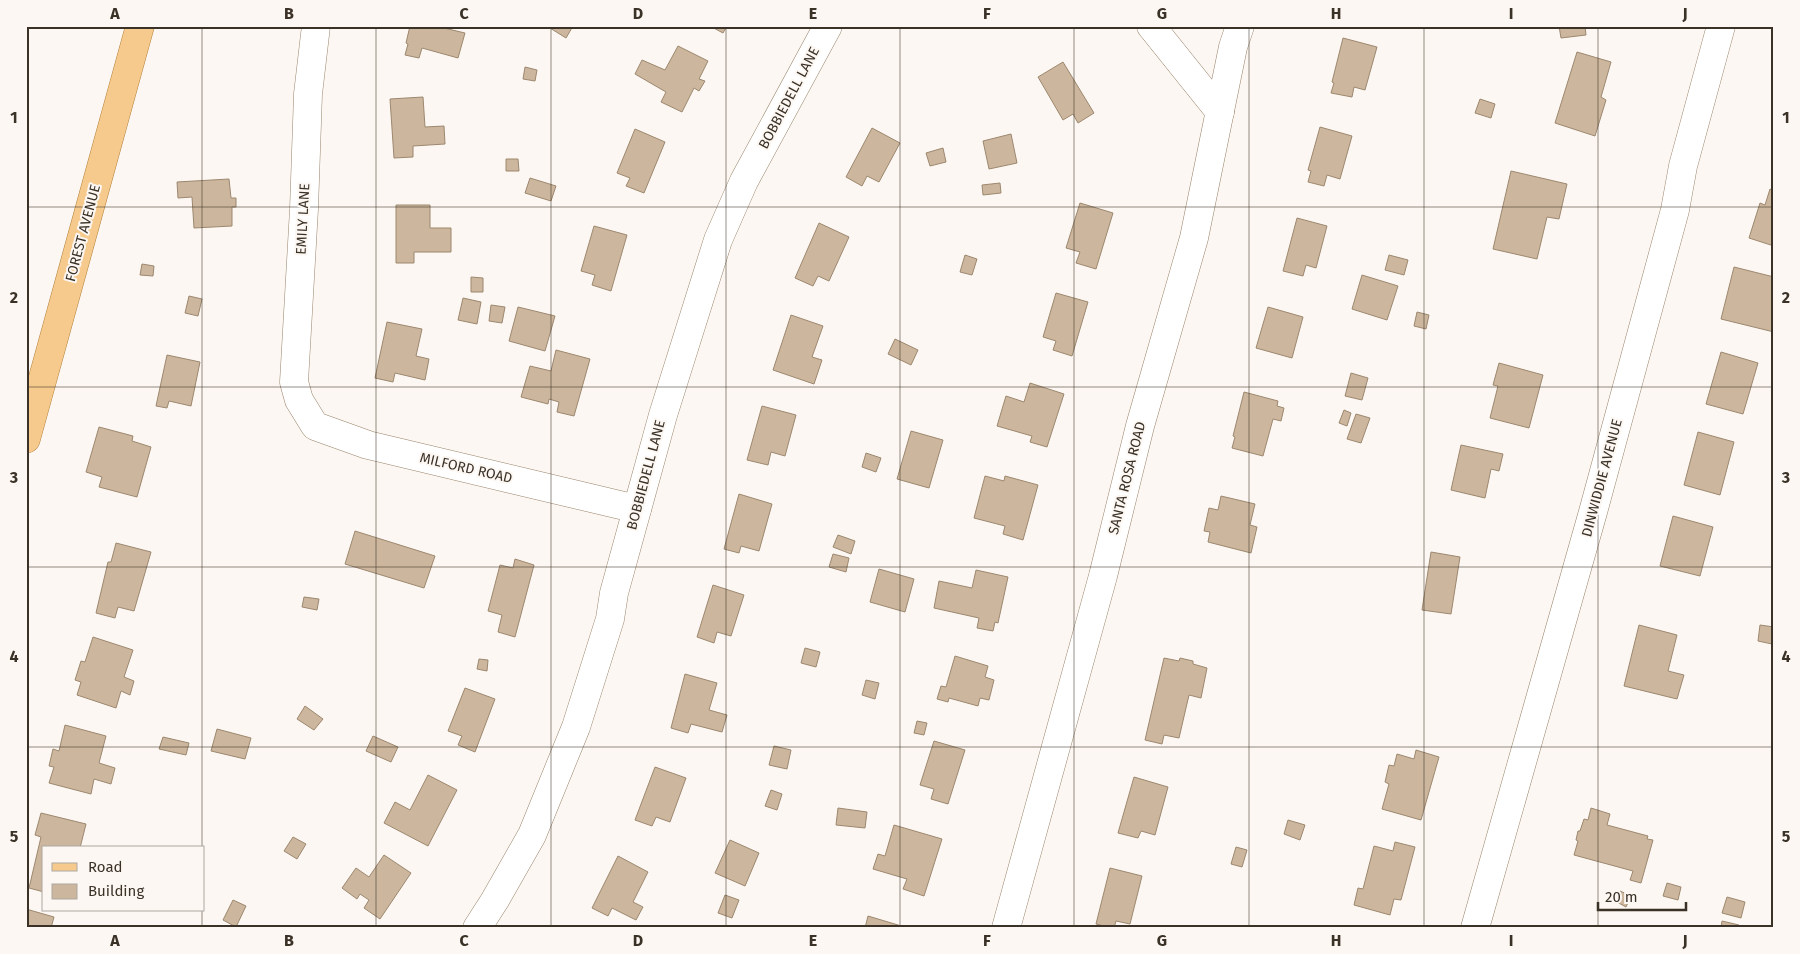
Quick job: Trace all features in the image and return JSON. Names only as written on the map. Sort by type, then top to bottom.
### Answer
[{"type":"main road","name":"FOREST AVENUE","points":[[26,439],[140,26]]},
{"type":"street","name":"EMILY LANE","points":[[304,410],[294,382],[304,209],[308,94],[316,26]]},
{"type":"street","name":"BOBBIEDELL LANE","points":[[477,928],[532,835],[576,727],[610,619],[614,593],[663,415],[718,240],[744,181],[828,26]]},
{"type":"street","points":[[1151,26],[1220,112]]},
{"type":"street","name":"SANTA ROSA ROAD","points":[[1006,928],[1103,576],[1140,426],[1194,238],[1233,47],[1240,26]]},
{"type":"street","name":"DINWIDDIE AVENUE","points":[[1475,928],[1594,512],[1675,210],[1683,166],[1721,26]]},
{"type":"street","name":"MILFORD ROAD","points":[[304,410],[315,426],[368,445],[637,509]]},
{"type":"building","points":[[410,26],[445,26],[444,28],[465,33],[458,58],[422,48],[419,58],[405,55]]},
{"type":"building","points":[[551,26],[573,26],[566,38],[550,28]]},
{"type":"building","points":[[710,26],[727,26],[723,33]]},
{"type":"building","points":[[1559,26],[1585,26],[1586,35],[1561,38]]},
{"type":"building","points":[[1343,38],[1377,47],[1365,90],[1354,87],[1352,97],[1331,93]]},
{"type":"building","points":[[678,46],[708,61],[699,79],[705,81],[699,91],[694,88],[682,112],[661,102],[666,92],[635,74],[642,60],[665,70]]},
{"type":"building","points":[[1577,52],[1611,62],[1601,97],[1606,100],[1595,136],[1555,123]]},
{"type":"building","points":[[1063,62],[1094,113],[1078,123],[1073,114],[1063,120],[1038,77]]},
{"type":"building","points":[[525,67],[537,70],[535,81],[523,79]]},
{"type":"building","points":[[423,97],[425,127],[444,126],[445,144],[413,146],[413,157],[394,158],[390,99]]},
{"type":"building","points":[[1480,99],[1495,104],[1491,118],[1475,113]]},
{"type":"building","points":[[1320,127],[1352,136],[1340,179],[1327,175],[1324,186],[1308,182],[1311,171],[1308,170]]},
{"type":"building","points":[[872,128],[900,143],[879,182],[867,176],[862,186],[846,177]]},
{"type":"building","points":[[635,129],[665,142],[644,193],[626,186],[630,178],[617,173]]},
{"type":"building","points":[[1011,134],[1017,163],[989,169],[983,141]]},
{"type":"building","points":[[943,148],[946,162],[930,166],[926,153]]},
{"type":"building","points":[[506,159],[518,159],[519,171],[506,171]]},
{"type":"building","points":[[1511,171],[1567,184],[1559,219],[1547,217],[1537,259],[1493,249]]},
{"type":"building","points":[[530,178],[556,186],[551,201],[525,193]]},
{"type":"building","points":[[229,179],[231,198],[236,198],[236,207],[232,207],[232,226],[194,228],[192,197],[178,198],[177,182]]},
{"type":"building","points":[[1000,183],[1001,193],[983,195],[982,185]]},
{"type":"building","points":[[1770,189],[1774,191],[1774,246],[1749,238],[1760,203],[1765,205]]},
{"type":"building","points":[[1080,203],[1113,213],[1096,269],[1076,263],[1080,252],[1066,248]]},
{"type":"building","points":[[396,205],[430,205],[430,228],[451,228],[451,252],[414,252],[414,263],[396,263]]},
{"type":"building","points":[[1297,218],[1327,226],[1316,268],[1306,265],[1303,276],[1283,271]]},
{"type":"building","points":[[819,223],[849,237],[829,281],[818,276],[813,286],[795,278]]},
{"type":"building","points":[[594,226],[627,235],[611,291],[592,285],[595,275],[581,271]]},
{"type":"building","points":[[965,255],[977,259],[972,275],[960,272]]},
{"type":"building","points":[[1389,255],[1408,260],[1404,275],[1385,270]]},
{"type":"building","points":[[142,264],[154,266],[153,276],[140,275]]},
{"type":"building","points":[[1734,267],[1774,277],[1774,332],[1721,319]]},
{"type":"building","points":[[1362,275],[1398,286],[1387,320],[1352,309]]},
{"type":"building","points":[[471,277],[483,278],[483,292],[471,292]]},
{"type":"building","points":[[1056,293],[1088,302],[1072,356],[1053,350],[1056,341],[1043,337]]},
{"type":"building","points":[[189,296],[202,299],[198,316],[185,313]]},
{"type":"building","points":[[463,298],[481,302],[477,324],[458,320]]},
{"type":"building","points":[[491,305],[505,307],[502,323],[489,321]]},
{"type":"building","points":[[518,307],[555,316],[545,351],[509,341]]},
{"type":"building","points":[[1268,307],[1303,317],[1292,358],[1256,348]]},
{"type":"building","points":[[1417,312],[1429,315],[1426,329],[1414,326]]},
{"type":"building","points":[[791,315],[823,326],[812,357],[822,360],[814,384],[773,370]]},
{"type":"building","points":[[387,322],[422,329],[416,356],[429,359],[425,380],[395,373],[393,382],[375,378]]},
{"type":"building","points":[[895,339],[918,350],[911,365],[888,354]]},
{"type":"building","points":[[556,350],[590,359],[574,416],[557,412],[559,402],[549,399],[548,404],[521,397],[530,366],[551,371]]},
{"type":"building","points":[[1721,352],[1758,363],[1743,414],[1706,404]]},
{"type":"building","points":[[167,355],[200,362],[191,406],[169,401],[167,408],[156,406]]},
{"type":"building","points":[[1499,363],[1543,375],[1529,428],[1490,418],[1498,386],[1493,385]]},
{"type":"building","points":[[1351,373],[1368,378],[1362,400],[1345,396]]},
{"type":"building","points":[[1030,383],[1064,394],[1047,447],[1030,442],[1032,436],[997,426],[1006,396],[1024,402]]},
{"type":"building","points":[[1244,392],[1278,401],[1277,406],[1284,408],[1281,421],[1273,419],[1263,456],[1232,448],[1235,437],[1233,436]]},
{"type":"building","points":[[762,406],[796,415],[785,456],[771,452],[768,465],[747,460]]},
{"type":"building","points":[[1344,410],[1351,413],[1347,426],[1339,423]]},
{"type":"building","points":[[1356,414],[1370,418],[1361,443],[1347,439]]},
{"type":"building","points":[[99,427],[133,436],[132,441],[151,447],[137,497],[99,487],[102,477],[86,472]]},
{"type":"building","points":[[911,431],[943,440],[929,488],[897,479]]},
{"type":"building","points":[[1698,432],[1734,442],[1720,495],[1684,485]]},
{"type":"building","points":[[1461,445],[1503,454],[1499,471],[1491,469],[1485,498],[1451,490]]},
{"type":"building","points":[[866,453],[881,458],[876,472],[862,467]]},
{"type":"building","points":[[985,476],[1004,481],[1005,476],[1038,485],[1023,540],[1003,534],[1005,526],[974,518]]},
{"type":"building","points":[[739,494],[772,504],[759,551],[741,546],[739,553],[724,549]]},
{"type":"building","points":[[1221,496],[1255,504],[1250,525],[1257,527],[1251,553],[1208,542],[1210,532],[1204,531],[1209,508],[1218,510]]},
{"type":"building","points":[[1673,516],[1713,527],[1700,576],[1660,566]]},
{"type":"building","points":[[355,531],[435,556],[424,588],[345,564]]},
{"type":"building","points":[[838,535],[855,541],[851,554],[833,547]]},
{"type":"building","points":[[116,543],[151,552],[134,611],[118,607],[115,618],[96,613],[108,562],[111,562]]},
{"type":"building","points":[[1431,552],[1460,557],[1451,614],[1422,610]]},
{"type":"building","points":[[833,554],[849,558],[846,572],[829,567]]},
{"type":"building","points":[[515,559],[534,565],[515,637],[498,632],[502,615],[488,611],[500,565],[513,568]]},
{"type":"building","points":[[879,569],[914,579],[905,612],[870,602]]},
{"type":"building","points":[[976,570],[1008,577],[998,623],[995,622],[993,631],[977,628],[979,618],[934,608],[939,581],[972,588]]},
{"type":"building","points":[[713,585],[744,595],[731,636],[717,632],[714,643],[697,637]]},
{"type":"building","points":[[304,597],[319,599],[317,610],[302,607]]},
{"type":"building","points":[[1639,625],[1677,635],[1668,671],[1684,675],[1677,699],[1624,686]]},
{"type":"building","points":[[1760,625],[1774,627],[1772,644],[1758,641]]},
{"type":"building","points":[[93,637],[133,650],[124,677],[134,681],[130,695],[121,691],[116,708],[77,695],[81,682],[75,680],[81,661],[85,662]]},
{"type":"building","points":[[805,648],[820,652],[816,667],[801,663]]},
{"type":"building","points":[[955,656],[988,666],[985,677],[994,680],[989,700],[980,698],[978,706],[949,698],[948,702],[937,699],[941,686],[946,687]]},
{"type":"building","points":[[1164,658],[1179,661],[1180,658],[1193,661],[1193,664],[1207,668],[1201,698],[1189,695],[1179,738],[1164,735],[1162,744],[1145,740]]},
{"type":"building","points":[[479,659],[488,660],[487,671],[477,669]]},
{"type":"building","points":[[685,674],[717,683],[709,710],[727,715],[722,732],[691,724],[688,733],[671,728]]},
{"type":"building","points":[[866,680],[879,683],[875,699],[862,695]]},
{"type":"building","points":[[465,688],[495,699],[475,752],[458,745],[462,736],[448,731]]},
{"type":"building","points":[[305,706],[323,719],[314,730],[297,719]]},
{"type":"building","points":[[917,721],[927,723],[924,735],[914,733]]},
{"type":"building","points":[[65,725],[106,736],[99,763],[115,768],[111,784],[94,779],[91,794],[49,783],[54,767],[49,766],[53,749],[59,751]]},
{"type":"building","points":[[217,729],[251,738],[245,759],[211,751]]},
{"type":"building","points":[[373,736],[398,747],[391,762],[366,751]]},
{"type":"building","points":[[163,737],[189,743],[186,755],[159,749]]},
{"type":"building","points":[[934,741],[965,750],[948,804],[931,799],[934,789],[920,785]]},
{"type":"building","points":[[774,746],[791,750],[787,769],[769,765]]},
{"type":"building","points":[[1416,750],[1439,757],[1421,820],[1382,809],[1389,784],[1385,782],[1389,765],[1394,766],[1397,754],[1414,759]]},
{"type":"building","points":[[655,767],[686,778],[670,822],[656,817],[652,826],[635,820]]},
{"type":"building","points":[[428,775],[457,790],[428,846],[384,823],[395,802],[410,810]]},
{"type":"building","points":[[1134,777],[1168,787],[1155,835],[1141,831],[1138,838],[1118,833]]},
{"type":"building","points":[[771,790],[782,794],[777,810],[765,806]]},
{"type":"building","points":[[838,808],[867,812],[865,828],[836,825]]},
{"type":"building","points":[[1591,808],[1610,814],[1607,825],[1648,836],[1647,839],[1653,840],[1641,883],[1630,880],[1633,871],[1574,855],[1578,841],[1576,840],[1578,831],[1580,831],[1584,819],[1588,820]]},
{"type":"building","points":[[41,813],[86,824],[80,846],[42,846],[42,891],[29,888],[41,837],[35,835]]},
{"type":"building","points":[[1288,820],[1305,825],[1300,840],[1284,834]]},
{"type":"building","points":[[894,825],[942,839],[924,896],[903,889],[907,879],[873,869],[878,854],[885,856]]},
{"type":"building","points":[[293,837],[306,844],[297,859],[284,851]]},
{"type":"building","points":[[730,840],[759,853],[745,886],[715,873]]},
{"type":"building","points":[[1395,842],[1415,847],[1401,900],[1394,899],[1390,915],[1354,905],[1358,888],[1363,889],[1374,846],[1393,851]]},
{"type":"building","points":[[1236,847],[1247,850],[1242,867],[1231,864]]},
{"type":"building","points":[[384,855],[411,873],[380,919],[364,908],[369,900],[360,894],[357,899],[342,888],[356,868],[369,877]]},
{"type":"building","points":[[618,856],[648,872],[633,902],[643,907],[636,920],[612,908],[608,916],[592,908]]},
{"type":"building","points":[[1110,868],[1142,876],[1130,924],[1116,921],[1114,928],[1096,924]]},
{"type":"building","points":[[1667,883],[1681,887],[1678,900],[1663,896]]},
{"type":"building","points":[[1620,891],[1631,896],[1626,907],[1615,901]]},
{"type":"building","points":[[725,895],[739,900],[732,918],[718,913]]},
{"type":"building","points":[[1727,897],[1745,902],[1741,918],[1722,913]]},
{"type":"building","points":[[233,900],[246,906],[236,927],[223,920]]},
{"type":"building","points":[[26,909],[54,917],[51,928],[26,928]]},
{"type":"building","points":[[868,916],[908,928],[865,928]]},
{"type":"building","points":[[1722,921],[1739,925],[1739,928],[1721,928]]}]
